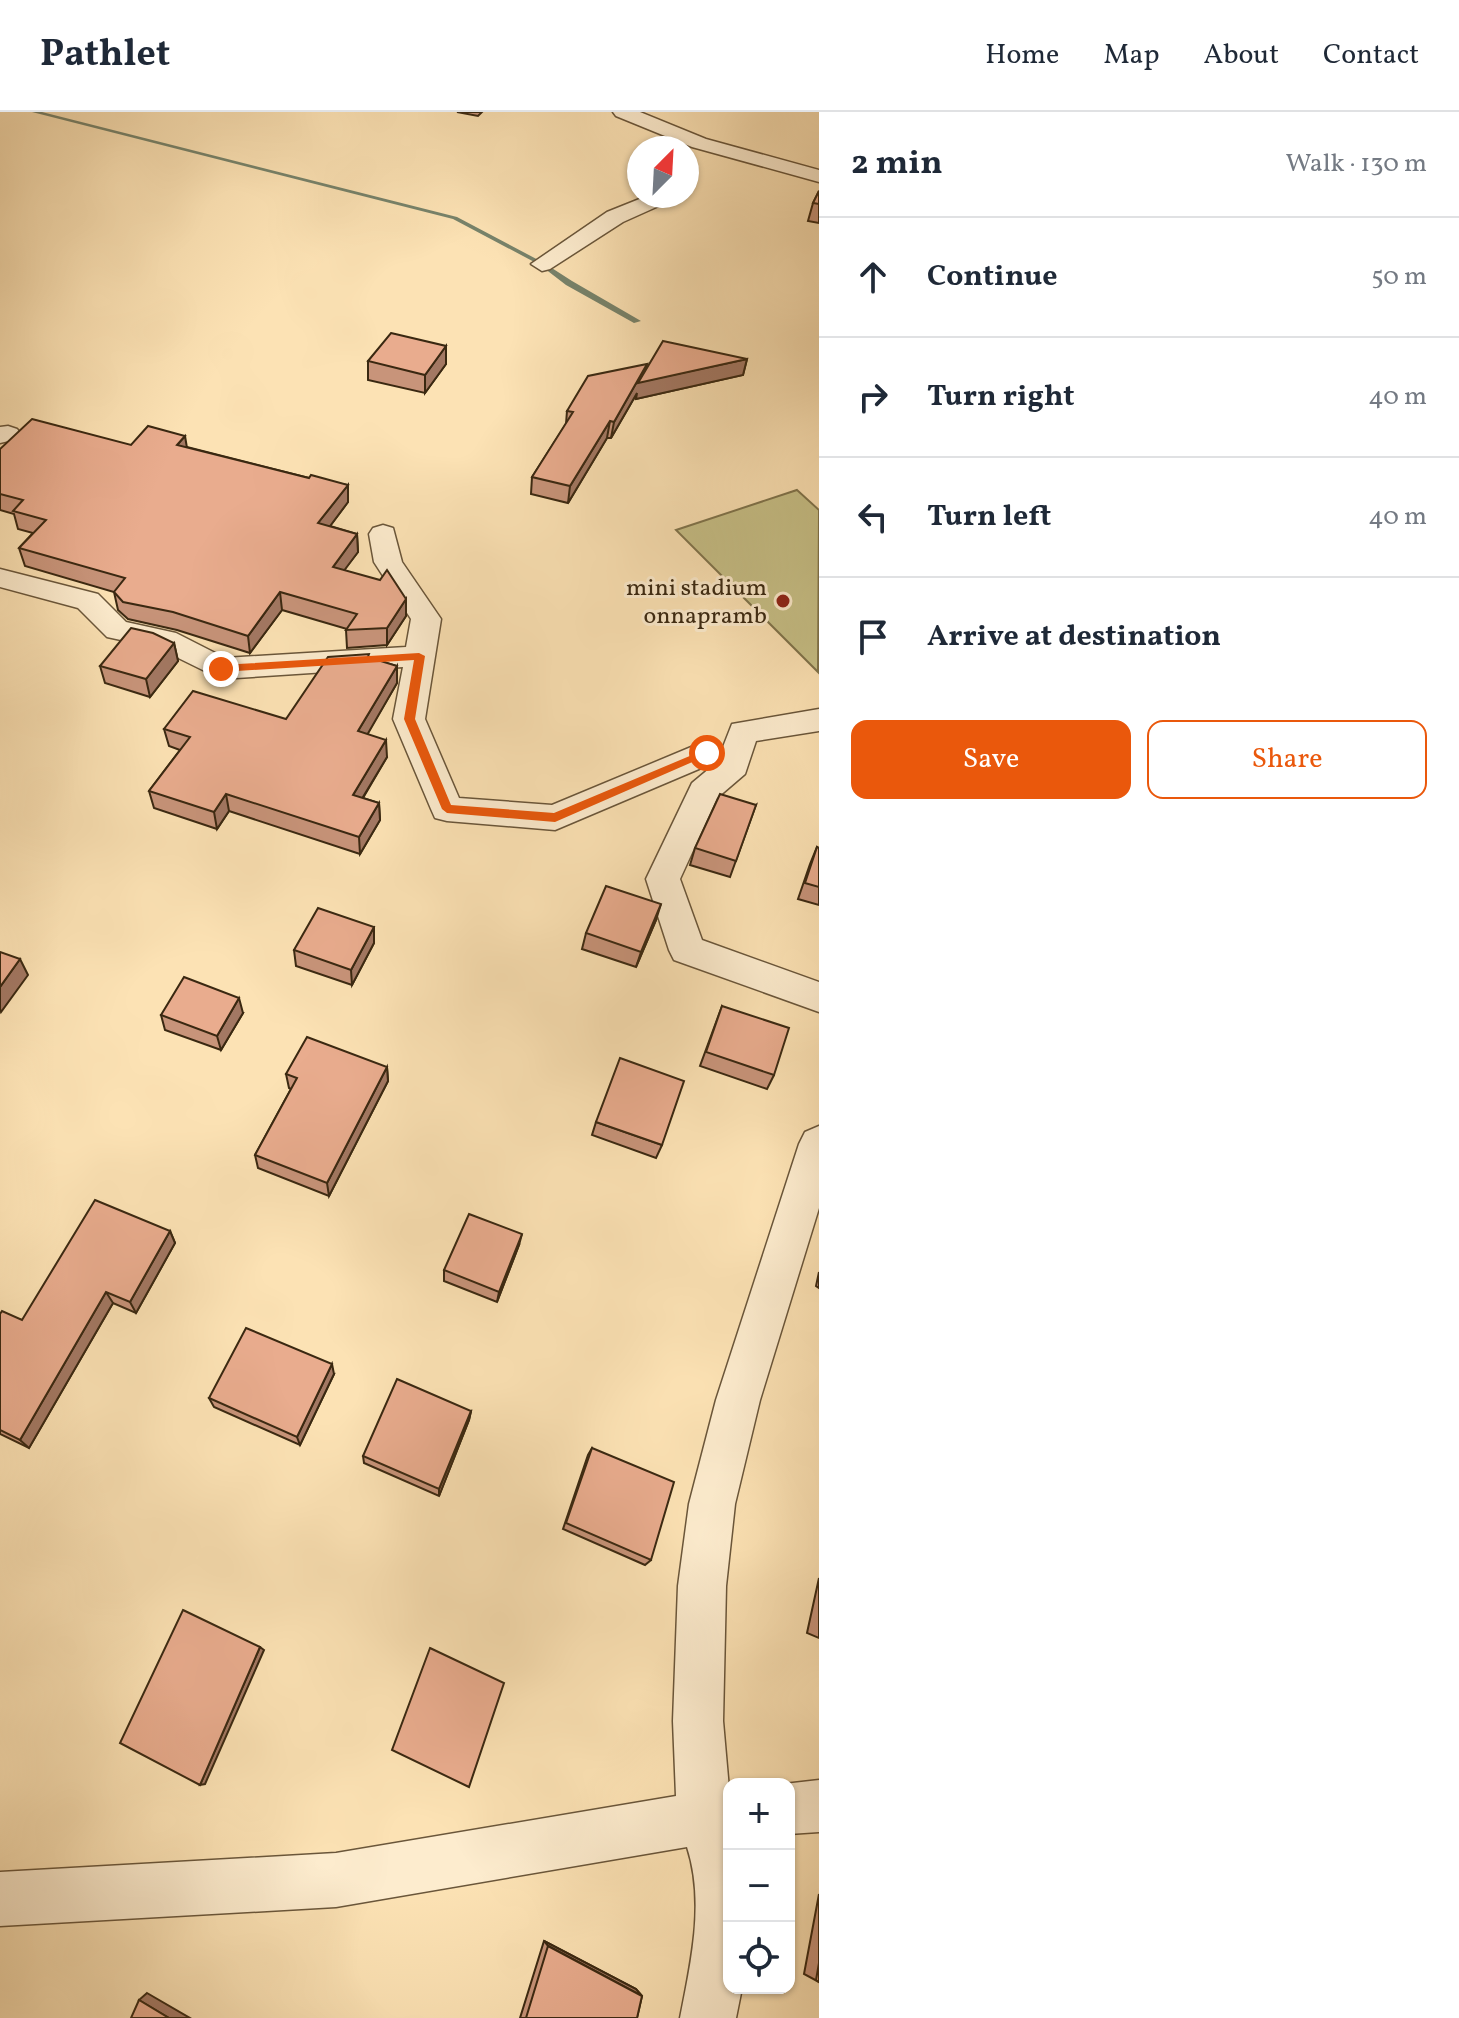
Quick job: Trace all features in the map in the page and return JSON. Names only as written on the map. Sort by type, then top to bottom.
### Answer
[{"type":"street","points":[[623,112],[682,136]]},
{"type":"street","points":[[699,143],[819,176]]},
{"type":"street","points":[[542,264],[615,217],[636,208]]},
{"type":"street","points":[[383,534],[388,562],[426,619],[409,719],[447,809],[555,818],[707,753],[734,766]]},
{"type":"street","points":[[0,578],[88,601],[117,630],[166,640],[221,669],[419,656]]},
{"type":"street","points":[[819,720],[743,732],[734,766],[704,791],[663,879],[687,950],[819,997]]},
{"type":"street","points":[[708,2018],[720,1955],[723,1875],[716,1815],[698,1721],[702,1586],[712,1504],[738,1400],[819,1144]]},
{"type":"street","points":[[795,1808],[819,1806]]},
{"type":"street","points":[[0,1899],[336,1880],[716,1815]]},
{"type":"shaded area","name":"mini stadium onnapramb","points":[[797,490],[819,510],[818,672],[676,530]]},
{"type":"building","points":[[391,333],[446,346],[425,375],[368,361]]},
{"type":"building","points":[[663,341],[747,359],[638,383]]},
{"type":"building","points":[[647,364],[614,422],[610,421],[570,486],[532,477],[573,412],[567,411],[588,376]]},
{"type":"building","points":[[32,419],[131,445],[148,426],[185,436],[177,445],[348,485],[318,523],[357,534],[333,567],[380,580],[387,570],[406,599],[387,628],[346,630],[357,614],[280,592],[248,636],[173,612],[123,602],[114,592],[125,578],[19,548],[46,520],[13,511],[23,500],[0,494],[0,449]]},
{"type":"building","points":[[131,628],[153,633],[174,643],[146,679],[100,666]]},
{"type":"building","points":[[369,654],[368,657],[397,666],[358,731],[386,740],[353,795],[379,803],[359,837],[226,794],[214,812],[149,791],[190,737],[164,729],[193,691],[286,719],[328,657]]},
{"type":"building","points":[[720,794],[756,805],[736,861],[695,848]]},
{"type":"building","points":[[819,848],[819,887],[805,883]]},
{"type":"building","points":[[606,886],[661,904],[641,952],[586,933]]},
{"type":"building","points":[[318,908],[374,927],[351,970],[294,950]]},
{"type":"building","points":[[0,952],[20,959],[0,987]]},
{"type":"building","points":[[184,977],[239,998],[217,1036],[161,1015]]},
{"type":"building","points":[[722,1006],[789,1028],[774,1075],[706,1052]]},
{"type":"building","points":[[307,1037],[387,1067],[327,1183],[255,1155],[297,1078],[286,1074]]},
{"type":"building","points":[[620,1058],[684,1081],[662,1145],[596,1122]]},
{"type":"building","points":[[95,1200],[170,1231],[130,1302],[106,1292],[20,1440],[0,1430],[0,1314],[2,1311],[22,1320]]},
{"type":"building","points":[[469,1214],[522,1234],[499,1292],[444,1270]]},
{"type":"building","points":[[246,1328],[332,1364],[297,1437],[209,1398]]},
{"type":"building","points":[[397,1379],[471,1411],[439,1489],[363,1456]]},
{"type":"building","points":[[592,1448],[674,1482],[651,1560],[566,1523]]},
{"type":"building","points":[[183,1610],[260,1647],[200,1785],[120,1743]]},
{"type":"building","points":[[430,1648],[504,1683],[469,1787],[392,1750]]},
{"type":"building","points":[[548,1946],[642,1996],[637,2018],[526,2018]]},
{"type":"building","points":[[139,2000],[169,2018],[131,2018]]},
{"type":"waterway","points":[[35,112],[455,218],[542,264],[569,283],[637,321]]},
{"type":"place","name":"mini stadium onnapramb","points":[[783,601]]},
{"type":"route","points":[[221,669],[419,656],[409,719],[447,809],[555,818],[707,753]]}]
